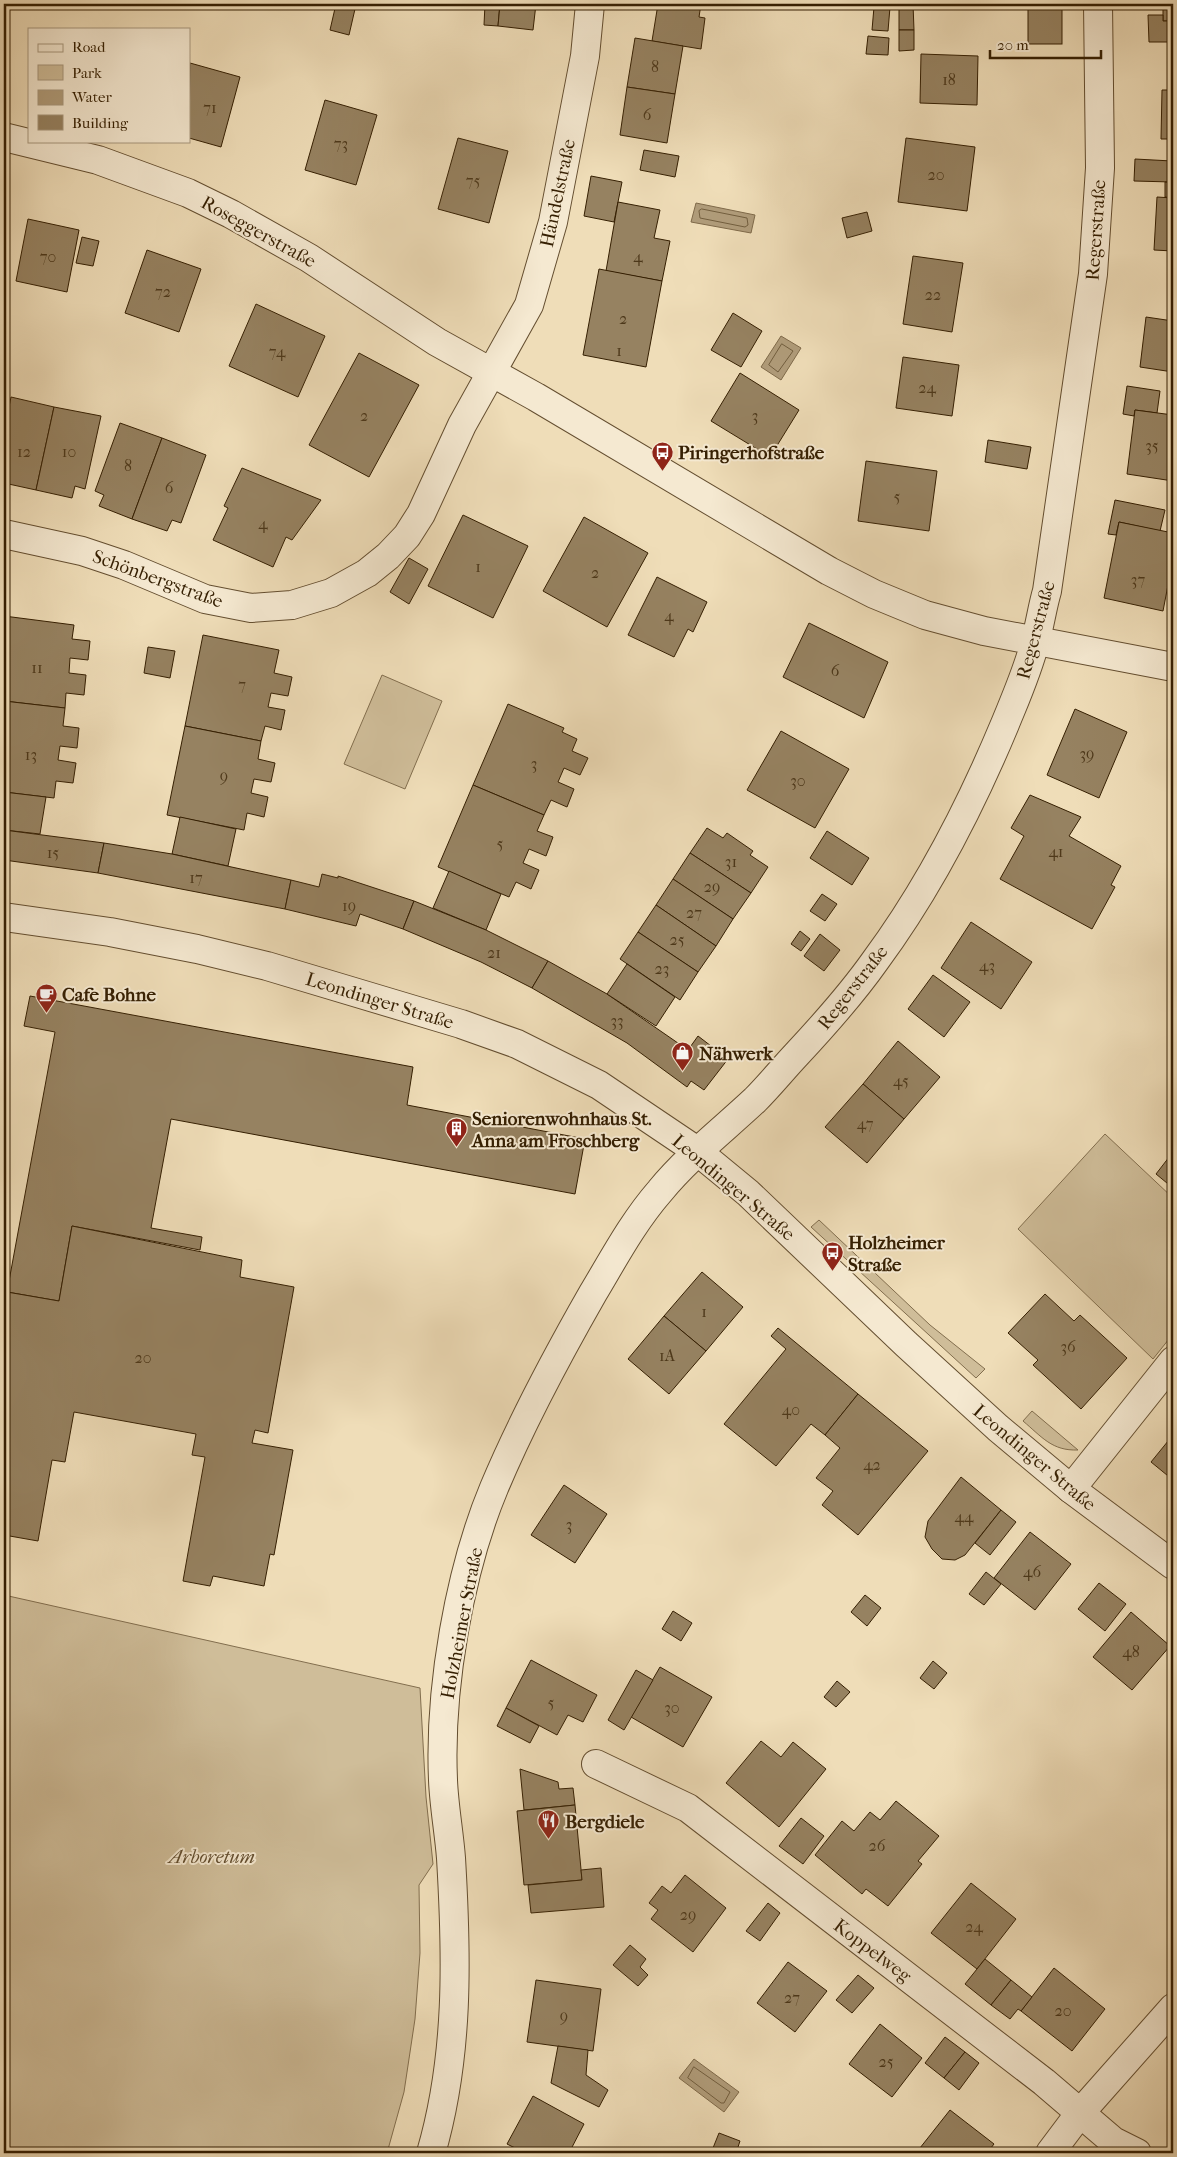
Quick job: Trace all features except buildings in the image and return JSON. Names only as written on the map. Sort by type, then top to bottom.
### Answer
[{"type":"street","name":"Händelstraße","points":[[493,373],[529,305],[553,222],[585,56],[590,4]]},
{"type":"street","name":"Regerstraße","points":[[697,1151],[757,1098],[838,1010],[875,962],[920,896],[954,836],[989,762],[1036,640],[1047,591],[1093,274],[1100,168],[1098,4]]},
{"type":"street","name":"Roseggerstraße","points":[[4,137],[98,160],[188,192],[309,258],[437,342],[493,373]]},
{"type":"street","name":"Schönbergstraße","points":[[4,534],[82,551],[124,565],[205,599],[250,608],[292,604],[331,593],[367,573],[407,536],[420,514],[462,425],[493,373]]},
{"type":"street","points":[[493,373],[829,571],[874,594],[925,615],[984,632],[1036,640],[1173,667]]},
{"type":"street","name":"Leondinger Straße","points":[[4,917],[110,932],[198,948],[267,966],[461,1024],[517,1044],[600,1085],[697,1151],[762,1206],[963,1396],[1071,1490],[1173,1566]]},
{"type":"street","name":"Holzheimer Straße","points":[[431,2153],[440,2122],[451,2050],[456,1961],[450,1853],[443,1780],[444,1709],[451,1650],[469,1566],[492,1492],[524,1422],[561,1350],[630,1230],[660,1190],[697,1151]]},
{"type":"street","points":[[1071,1490],[1173,1361]]},
{"type":"street","name":"Koppelweg","points":[[596,1764],[688,1808],[1044,2082],[1113,2141],[1137,2153]]},
{"type":"street","points":[[1050,2153],[1080,2113],[1173,2008]]},
{"type":"green space","points":[[382,675],[442,701],[405,789],[344,764]]},
{"type":"green space","points":[[1105,1134],[1173,1198],[1173,1334],[1153,1359],[1018,1229]]},
{"type":"green space","points":[[819,1220],[930,1325],[985,1369],[976,1378],[811,1227]]},
{"type":"green space","points":[[1032,1411],[1078,1450],[1061,1448],[1048,1442],[1023,1421]]},
{"type":"green space","name":"Arboretum","points":[[4,1595],[420,1688],[426,1797],[433,1864],[419,1885],[420,1953],[415,2019],[404,2092],[387,2153],[4,2153]]},
{"type":"water","points":[[696,203],[755,215],[751,233],[691,222]]},
{"type":"water","points":[[781,336],[801,348],[781,380],[761,367]]},
{"type":"water","points":[[694,2059],[739,2092],[724,2112],[679,2078]]},
{"type":"place","name":"Piringerhofstraße","points":[[662,471]]},
{"type":"place","name":"Cafe Bohne","points":[[46,1013]]},
{"type":"place","name":"Nähwerk","points":[[683,1072]]},
{"type":"place","name":"Seniorenwohnhaus St. Anna am Froschberg","points":[[456,1148]]},
{"type":"place","name":"Holzheimer Straße","points":[[832,1272]]},
{"type":"place","name":"Bergdiele","points":[[549,1840]]}]
